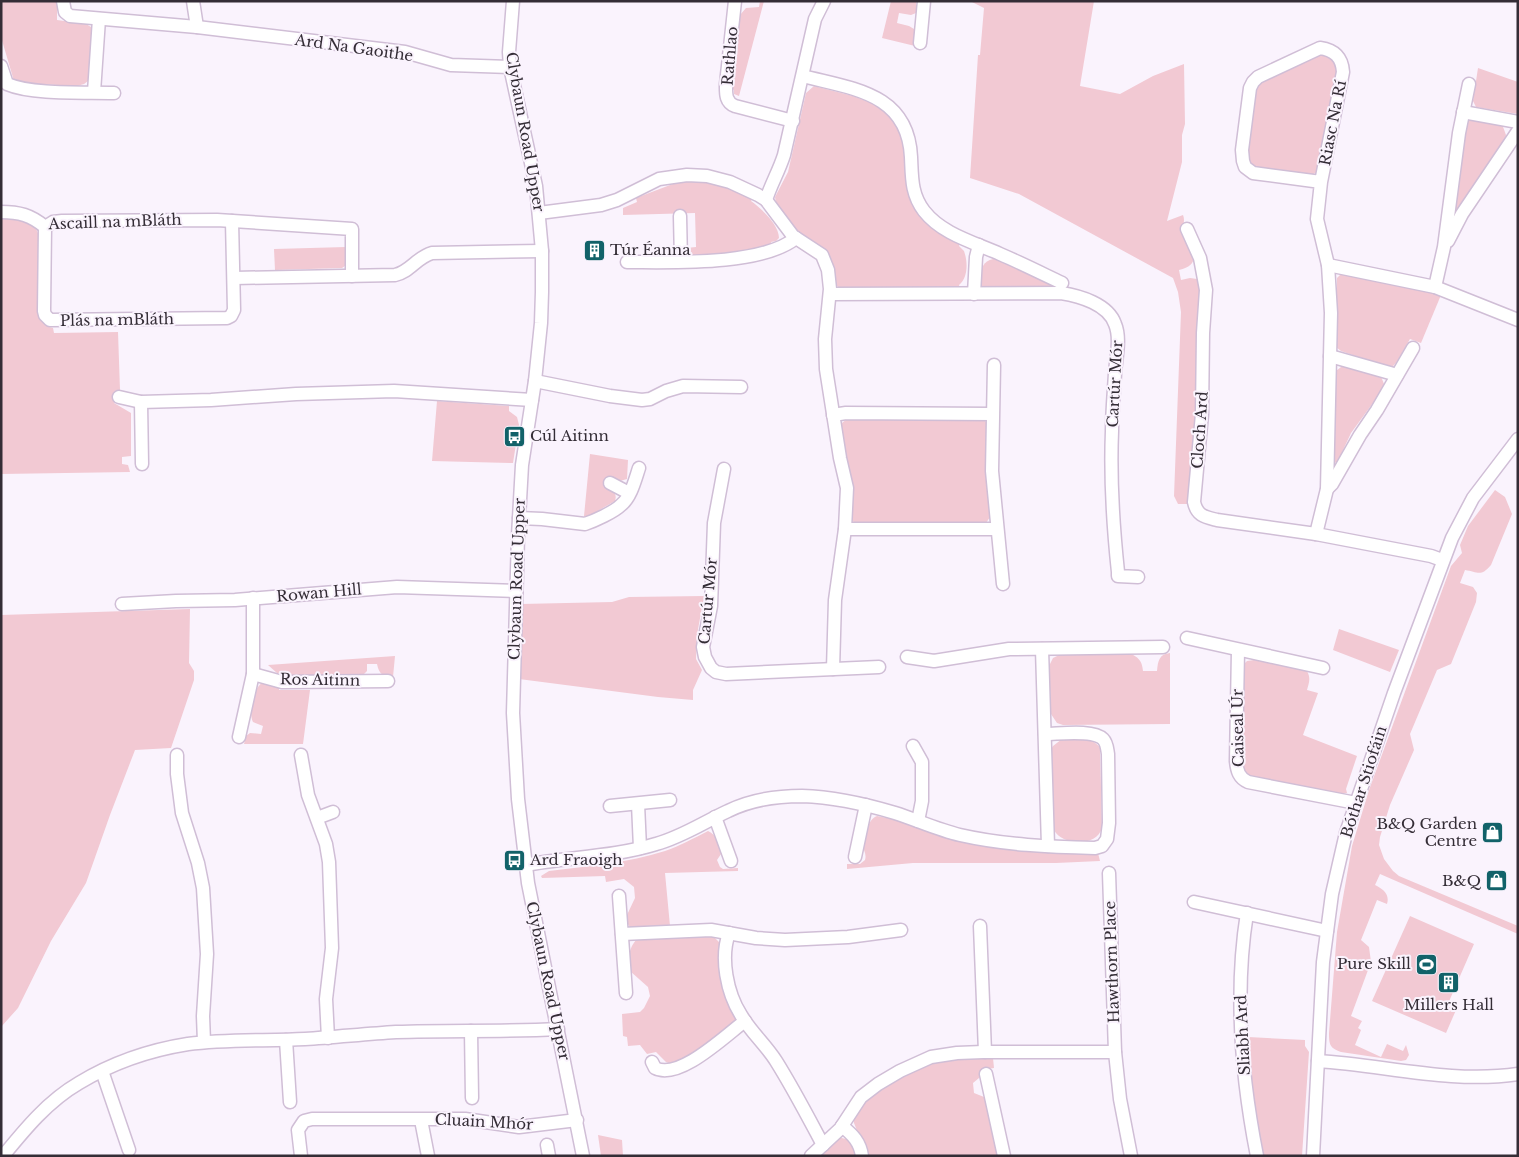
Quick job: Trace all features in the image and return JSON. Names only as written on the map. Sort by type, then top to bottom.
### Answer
[{"type":"street","name":"Ard Na Gaoithe","points":[[63,1],[65,12],[70,16],[197,28],[405,52],[451,66],[510,68]]},
{"type":"street","points":[[193,1],[197,28]]},
{"type":"street","name":"Clybaun Road Upper","points":[[513,1],[509,52],[510,68],[536,186],[542,251],[541,323],[535,381],[522,465],[519,518],[513,723],[518,808],[525,865],[583,1156]]},
{"type":"street","name":"Rathlao","points":[[735,1],[726,84],[729,103],[793,122]]},
{"type":"street","points":[[766,200],[769,189],[779,170],[793,122],[815,20],[824,1]]},
{"type":"street","points":[[920,43],[924,1]]},
{"type":"street","points":[[94,92],[100,19]]},
{"type":"street","name":"Riasc Na Rí","points":[[1321,182],[1253,172],[1245,167],[1242,154],[1250,88],[1253,82],[1258,77],[1320,48],[1327,49],[1337,55],[1342,62],[1343,72],[1321,182],[1317,219],[1328,264],[1331,293],[1330,356]]},
{"type":"street","points":[[1,66],[8,84],[16,88],[114,93]]},
{"type":"street","points":[[803,76],[855,90],[879,100],[895,111],[904,125],[908,137],[912,187],[923,209],[946,230],[1062,283]]},
{"type":"street","points":[[1435,287],[1444,247],[1463,112],[1469,84]]},
{"type":"street","points":[[1463,112],[1518,122]]},
{"type":"street","points":[[1444,247],[1462,214],[1518,131]]},
{"type":"street","points":[[539,213],[601,205],[617,200],[659,178],[701,175],[724,179],[744,187],[766,200],[796,238],[824,258],[828,270],[830,294],[825,323],[824,353],[840,458],[847,488],[845,529],[835,600],[833,670]]},
{"type":"street","name":"Ascaill na mBláth","points":[[1,212],[22,212],[45,227],[53,222],[62,221],[232,221],[352,229],[352,276]]},
{"type":"street","points":[[680,216],[681,261]]},
{"type":"street","points":[[232,221],[234,278],[401,274],[425,254],[542,251]]},
{"type":"street","name":"Plás na mBláth","points":[[45,227],[44,311],[50,320],[227,318],[233,313],[234,278]]},
{"type":"street","name":"Cloch Ard","points":[[1187,229],[1200,258],[1206,290],[1203,333],[1202,414],[1194,502],[1197,511],[1203,517],[1217,520],[1316,534],[1429,555],[1442,560]]},
{"type":"street","points":[[627,262],[721,260],[764,254],[786,246],[796,238]]},
{"type":"street","points":[[974,294],[976,257],[979,245]]},
{"type":"street","points":[[1328,264],[1435,287],[1518,320]]},
{"type":"street","name":"Cartúr Mór","points":[[830,294],[1045,292],[1070,294],[1099,306],[1109,313],[1115,323],[1118,336],[1113,398],[1111,466],[1118,576],[1138,577]]},
{"type":"street","points":[[1327,489],[1347,460],[1413,348]]},
{"type":"street","points":[[1316,534],[1327,489],[1330,356],[1397,375]]},
{"type":"street","points":[[994,365],[992,471],[1003,584]]},
{"type":"street","points":[[535,381],[637,400],[650,399],[666,391],[683,386],[740,387]]},
{"type":"street","points":[[119,397],[141,402],[211,400],[296,394],[394,392],[532,400]]},
{"type":"street","points":[[141,402],[142,464]]},
{"type":"street","points":[[833,415],[846,412],[992,414]]},
{"type":"street","name":"Bóthar Stiofáin","points":[[1313,1156],[1326,931],[1340,855],[1356,803],[1442,560],[1464,512],[1518,439]]},
{"type":"street","points":[[519,518],[585,524],[591,522],[621,505],[629,493],[639,468]]},
{"type":"street","name":"Cartúr Mór","points":[[724,469],[714,523],[711,606],[703,647],[708,663],[716,672],[726,674],[879,668]]},
{"type":"street","points":[[610,483],[629,493]]},
{"type":"street","points":[[845,529],[997,530]]},
{"type":"street","name":"Rowan Hill","points":[[122,604],[253,598],[397,586],[516,591]]},
{"type":"street","points":[[239,737],[254,674],[253,598]]},
{"type":"street","points":[[1187,638],[1323,668]]},
{"type":"street","points":[[907,657],[934,661],[1009,649],[1163,647]]},
{"type":"street","points":[[1042,649],[1048,846]]},
{"type":"street","name":"Caiseal Úr","points":[[1238,650],[1236,761],[1237,770],[1241,778],[1248,782],[1356,803]]},
{"type":"street","name":"Ros Aitinn","points":[[254,674],[282,682],[388,681]]},
{"type":"street","points":[[525,865],[618,853],[640,848],[679,836],[729,810],[747,804],[788,796],[840,800],[866,805],[959,835],[1017,844],[1096,848],[1102,846],[1107,839],[1109,823],[1108,754],[1103,738],[1095,733],[1045,734]]},
{"type":"street","points":[[913,746],[922,762],[922,801],[918,821]]},
{"type":"street","points":[[177,755],[177,774],[182,813],[198,863],[203,888],[207,954],[203,1016],[204,1042]]},
{"type":"street","points":[[301,755],[308,795],[326,844],[329,862],[332,959],[326,1007],[328,1038]]},
{"type":"street","points":[[610,806],[670,800]]},
{"type":"street","points":[[638,804],[640,848]]},
{"type":"street","points":[[855,857],[866,805]]},
{"type":"street","points":[[316,818],[333,812]]},
{"type":"street","points":[[716,817],[731,861]]},
{"type":"street","name":"Hawthorn Place","points":[[1109,872],[1115,1052],[1120,1099],[1131,1156]]},
{"type":"street","points":[[619,896],[626,993]]},
{"type":"street","points":[[1194,902],[1326,931]]},
{"type":"street","name":"Sliabh Ard","points":[[1247,913],[1241,972],[1240,1036],[1257,1156]]},
{"type":"street","points":[[980,926],[985,1052]]},
{"type":"street","points":[[622,934],[712,930],[756,938],[785,940],[838,938],[902,930]]},
{"type":"street","points":[[729,933],[725,950],[727,974],[731,994],[740,1015],[764,1043],[823,1145]]},
{"type":"street","points":[[652,1062],[655,1068],[663,1071],[684,1066],[745,1021]]},
{"type":"street","points":[[2,1156],[59,1097],[102,1071],[152,1052],[204,1042],[328,1038],[394,1032],[558,1029]]},
{"type":"street","points":[[471,1031],[472,1098]]},
{"type":"street","points":[[286,1040],[290,1102]]},
{"type":"street","points":[[811,1156],[842,1126],[861,1097],[900,1071],[925,1060],[944,1054],[985,1052],[1115,1052]]},
{"type":"street","points":[[1318,1061],[1416,1073],[1468,1077],[1518,1074]]},
{"type":"street","points":[[102,1071],[129,1150]]},
{"type":"street","points":[[986,1074],[1004,1156]]},
{"type":"street","name":"Cluain Mhór","points":[[300,1156],[298,1130],[301,1124],[308,1119],[465,1119],[519,1127],[576,1120]]},
{"type":"street","name":"Cluain Mhór","points":[[421,1120],[428,1156]]},
{"type":"street","points":[[842,1126],[857,1140],[861,1147],[862,1156]]},
{"type":"shaded area","points":[[1,1],[57,1],[57,20],[86,24],[91,27],[93,34],[88,81],[77,86],[20,83],[14,81],[1,37]]},
{"type":"shaded area","points":[[760,1],[764,1],[739,96],[734,94],[734,90],[731,88],[740,15],[746,8],[759,7]]},
{"type":"shaded area","points":[[891,1],[916,1],[916,13],[911,15],[899,13],[897,23],[914,29],[915,46],[882,38]]},
{"type":"shaded area","points":[[970,1],[1094,1],[1080,86],[1120,94],[1153,76],[1184,64],[1185,124],[1182,135],[1182,162],[1167,221],[1183,215],[1183,235],[1193,260],[1187,267],[1179,270],[1181,280],[1197,279],[1200,284],[1198,405],[1188,504],[1178,504],[1174,496],[1181,312],[1178,292],[1173,278],[1019,194],[970,178],[978,55],[980,55],[984,8]]},
{"type":"shaded area","points":[[1318,53],[1333,58],[1338,73],[1318,172],[1311,175],[1254,167],[1248,163],[1246,156],[1255,90],[1259,83]]},
{"type":"shaded area","points":[[1478,68],[1518,82],[1518,114],[1476,107],[1473,101]]},
{"type":"shaded area","points":[[814,86],[853,96],[874,104],[892,116],[904,143],[906,184],[908,194],[916,211],[936,231],[960,243],[959,246],[964,251],[966,270],[964,278],[959,285],[960,289],[838,287],[835,283],[831,260],[823,248],[799,235],[776,203],[775,197],[788,172],[806,93]]},
{"type":"shaded area","points":[[1472,119],[1502,124],[1506,135],[1505,141],[1456,213],[1463,130],[1468,121]]},
{"type":"shaded area","points":[[678,182],[707,183],[753,198],[751,201],[773,223],[779,238],[771,242],[772,248],[732,255],[690,256],[686,248],[696,247],[695,213],[623,215],[623,208],[637,202],[636,198]]},
{"type":"shaded area","points":[[1,218],[13,218],[24,221],[37,230],[45,323],[53,328],[54,333],[118,332],[120,390],[115,391],[114,403],[131,413],[131,456],[122,457],[122,464],[128,465],[130,472],[1,474]]},
{"type":"shaded area","points":[[346,247],[345,266],[342,268],[275,270],[274,249]]},
{"type":"shaded area","points":[[993,259],[1003,261],[1056,288],[982,288],[981,274],[983,266]]},
{"type":"shaded area","points":[[1342,273],[1408,286],[1441,295],[1421,343],[1410,339],[1393,366],[1385,366],[1341,351],[1336,347],[1337,278]]},
{"type":"shaded area","points":[[1348,366],[1380,374],[1384,384],[1378,396],[1351,433],[1337,463],[1333,462],[1334,379],[1336,371],[1341,367]]},
{"type":"shaded area","points":[[437,401],[509,406],[509,411],[517,417],[519,425],[513,463],[432,461]]},
{"type":"shaded area","points":[[847,419],[983,419],[987,423],[986,460],[990,517],[986,523],[854,523],[851,517],[842,434],[842,423]]},
{"type":"shaded area","points":[[590,454],[628,460],[627,479],[620,481],[608,476],[604,486],[615,493],[615,501],[587,517],[584,516]]},
{"type":"shaded area","points":[[1495,490],[1505,497],[1512,514],[1488,569],[1482,572],[1465,570],[1460,583],[1473,587],[1477,593],[1476,602],[1451,664],[1437,670],[1410,734],[1414,750],[1390,805],[1379,845],[1384,859],[1399,876],[1518,926],[1518,934],[1380,874],[1375,885],[1385,892],[1388,900],[1387,904],[1377,900],[1361,940],[1369,947],[1371,962],[1351,1016],[1362,1021],[1358,1028],[1361,1030],[1355,1045],[1381,1057],[1387,1044],[1403,1051],[1406,1045],[1409,1055],[1406,1060],[1401,1061],[1341,1052],[1334,1049],[1331,1045],[1329,1033],[1337,932],[1352,846],[1369,790],[1451,566],[1462,553],[1460,545],[1468,526]]},
{"type":"shaded area","points":[[704,596],[697,635],[696,659],[702,670],[693,690],[693,700],[519,679],[521,604],[612,602],[629,597]]},
{"type":"shaded area","points":[[190,609],[189,663],[194,671],[194,680],[171,748],[135,750],[86,883],[51,941],[18,1008],[1,1027],[1,615]]},
{"type":"shaded area","points":[[1339,629],[1399,650],[1390,672],[1333,650]]},
{"type":"shaded area","points":[[1129,653],[1139,659],[1143,671],[1157,671],[1160,659],[1163,655],[1170,653],[1170,724],[1063,725],[1057,723],[1051,714],[1049,666],[1053,658],[1059,655]]},
{"type":"shaded area","points":[[395,656],[393,677],[382,674],[377,664],[367,664],[367,671],[361,677],[285,677],[285,674],[277,673],[268,665]]},
{"type":"shaded area","points":[[1254,660],[1307,671],[1309,683],[1307,690],[1318,693],[1303,735],[1357,756],[1346,789],[1347,793],[1340,794],[1245,774],[1241,766],[1244,723],[1243,665],[1247,661]]},
{"type":"shaded area","points":[[263,682],[279,687],[279,690],[310,690],[303,744],[244,744],[246,736],[250,733],[261,734],[263,726],[253,722],[251,713],[254,695],[259,685]]},
{"type":"shaded area","points":[[1062,739],[1092,741],[1100,747],[1102,828],[1094,839],[1087,841],[1079,842],[1064,839],[1054,830],[1050,751]]},
{"type":"shaded area","points":[[877,816],[892,819],[957,841],[1023,851],[1098,853],[1100,861],[1056,863],[913,863],[847,869],[847,864],[860,864],[865,860],[866,856],[863,845],[865,833],[871,821]]},
{"type":"shaded area","points":[[708,831],[716,837],[719,843],[721,854],[717,860],[720,867],[723,869],[738,868],[738,871],[665,873],[670,926],[630,927],[626,917],[635,898],[634,887],[624,879],[606,882],[605,876],[542,878],[541,876],[549,871],[608,864],[651,855],[676,847]]},
{"type":"shaded area","name":"Pure Skill","points":[[1410,916],[1474,944],[1447,1006],[1456,1010],[1446,1033],[1372,1001]]},
{"type":"shaded area","points":[[705,935],[714,937],[719,942],[735,1022],[692,1056],[671,1064],[666,1062],[656,1052],[647,1054],[640,1045],[628,1046],[627,1037],[623,1036],[622,1014],[640,1012],[650,996],[648,987],[630,971],[629,962],[632,946],[638,938]]},
{"type":"shaded area","points":[[1248,1037],[1305,1040],[1305,1046],[1309,1052],[1302,1156],[1263,1156],[1252,1096]]},
{"type":"shaded area","points":[[971,1058],[993,1058],[994,1068],[981,1070],[979,1078],[973,1083],[974,1093],[987,1100],[999,1156],[867,1156],[854,1123],[856,1114],[862,1104],[883,1086],[908,1072],[929,1064]]},
{"type":"shaded area","points":[[598,1135],[622,1140],[623,1156],[601,1156]]},
{"type":"shaded area","points":[[838,1138],[849,1141],[858,1156],[820,1156]]},
{"type":"place","name":"Túr Éanna","points":[[594,250]]},
{"type":"place","name":"Cúl Aitinn","points":[[514,436]]},
{"type":"place","name":"B&Q Garden Centre","points":[[1493,833]]},
{"type":"place","name":"Ard Fraoigh","points":[[514,860]]},
{"type":"place","name":"B&Q","points":[[1497,881]]},
{"type":"place","name":"Pure Skill","points":[[1427,964]]},
{"type":"place","name":"Millers Hall","points":[[1449,982]]}]
